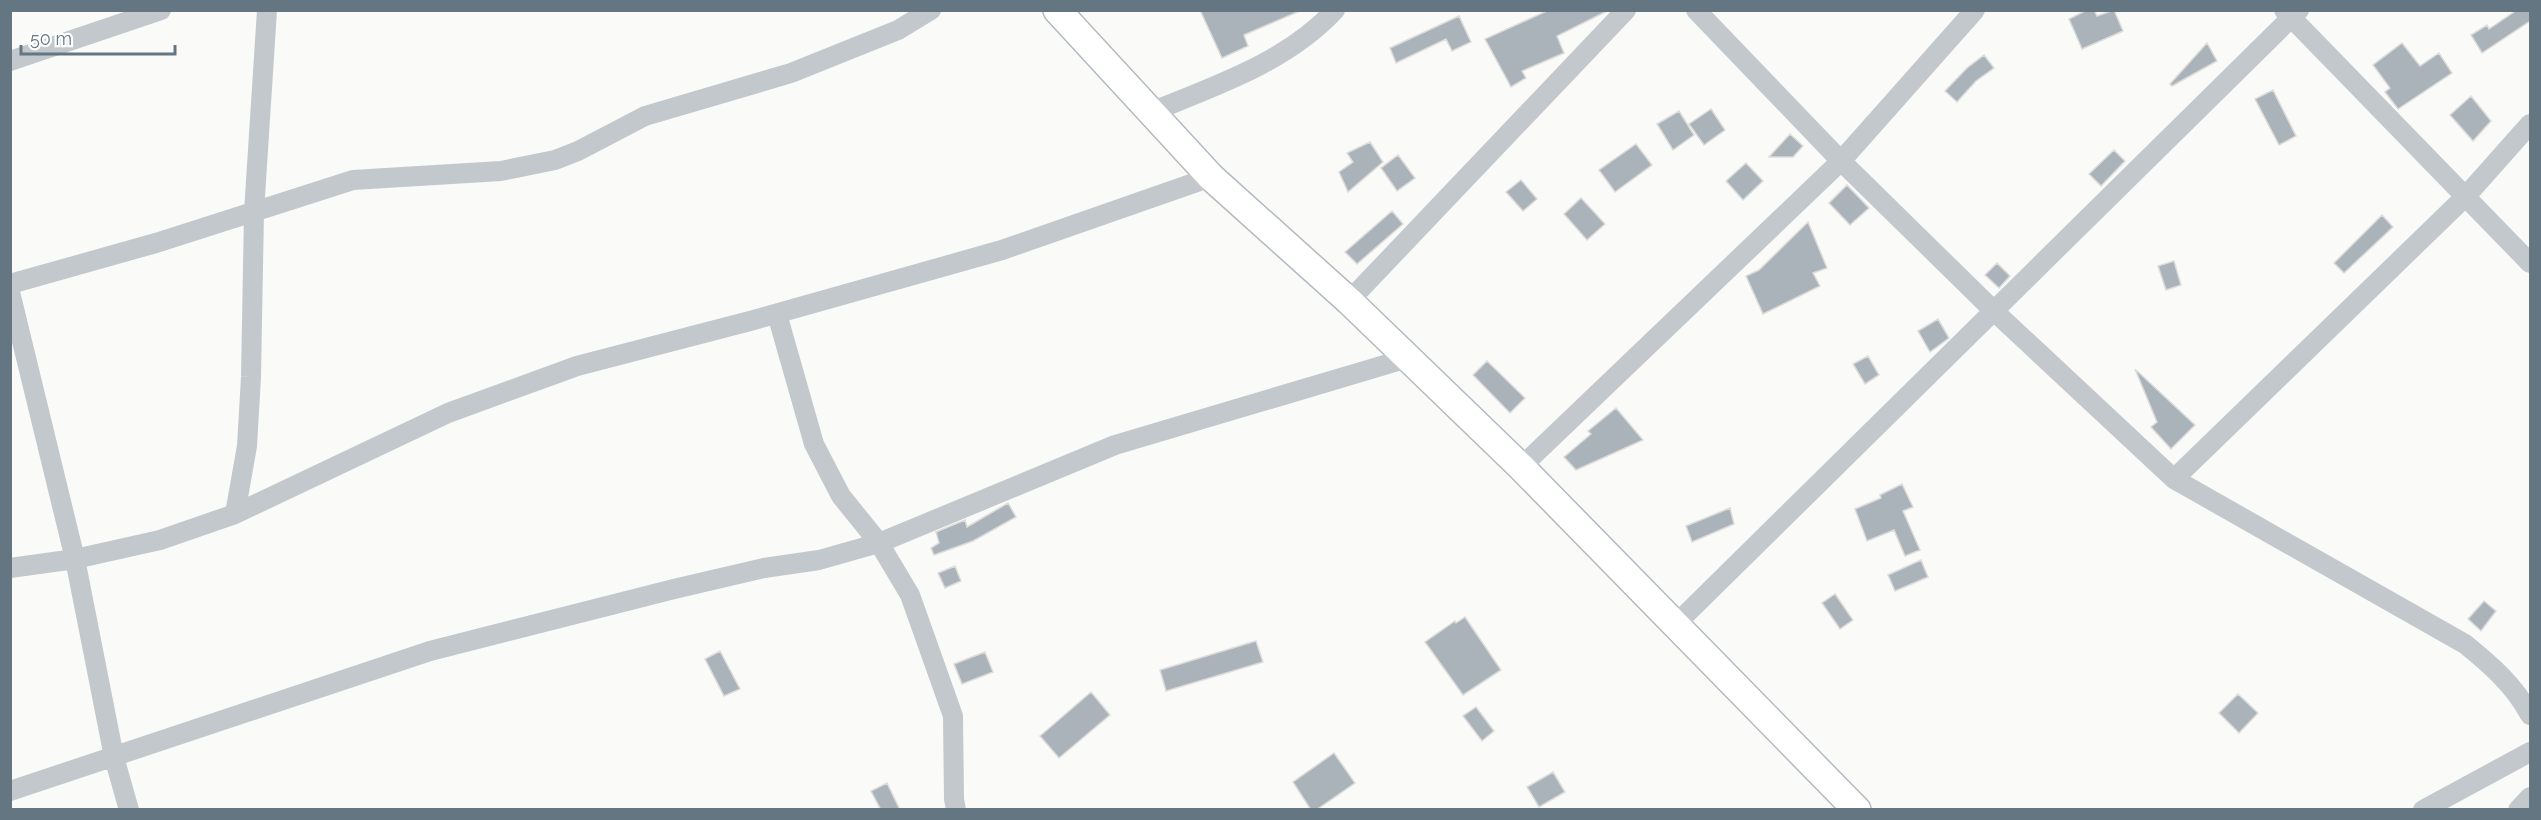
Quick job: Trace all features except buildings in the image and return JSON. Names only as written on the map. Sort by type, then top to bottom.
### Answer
[{"type":"street","points":[[10,61],[161,10]]},
{"type":"street","points":[[235,514],[247,446],[252,377],[254,212],[267,10]]},
{"type":"street","points":[[10,284],[156,243],[353,180],[501,171],[555,160],[578,151],[645,116],[791,74],[898,30],[931,10]]},
{"type":"street","points":[[1057,10],[1210,177],[1349,301],[1521,467],[1857,810]]},
{"type":"street","points":[[1152,112],[1233,78],[1276,56],[1317,29],[1335,10]]},
{"type":"street","points":[[1349,301],[1626,10]]},
{"type":"street","points":[[1696,10],[1841,161],[1995,312],[2174,479],[2465,644],[2500,673],[2524,702],[2530,715]]},
{"type":"street","points":[[1521,467],[1841,161],[1975,10]]},
{"type":"street","points":[[1676,624],[1995,312],[2292,13],[2466,196],[2522,245],[2530,263]]},
{"type":"street","points":[[2174,479],[2466,196],[2530,124]]},
{"type":"street","points":[[10,568],[75,559],[160,540],[235,514],[448,413],[578,366],[777,314],[1002,250],[1210,177]]},
{"type":"street","points":[[10,292],[75,559],[114,757],[129,810]]},
{"type":"street","points":[[777,314],[814,444],[841,496],[879,543],[910,595],[953,716],[956,810]]},
{"type":"street","points":[[10,791],[430,651],[674,589],[764,568],[819,560],[879,543],[1115,445],[1408,358]]},
{"type":"street","points":[[2423,810],[2530,752]]},
{"type":"street","points":[[2518,810],[2530,797]]}]
